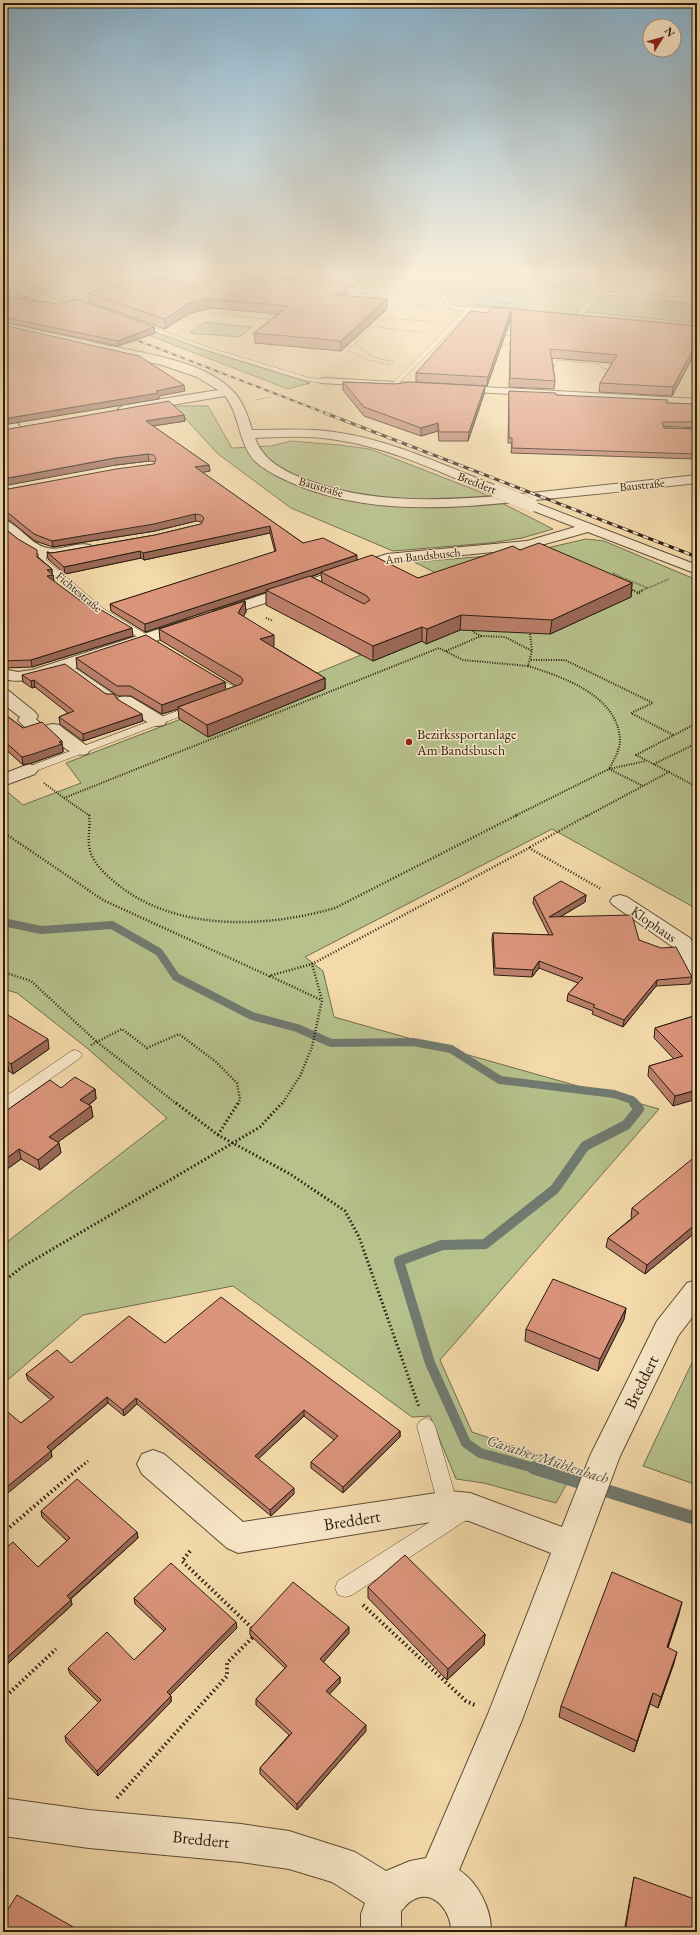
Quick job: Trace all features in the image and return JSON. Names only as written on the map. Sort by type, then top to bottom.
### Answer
[{"type":"street","name":"Baustraße","points":[[176,365],[205,376],[227,392],[238,405],[256,455],[262,461],[285,476],[319,489],[385,501],[423,504],[495,500],[697,479]]},
{"type":"street","points":[[324,381],[696,399]]},
{"type":"street","points":[[109,412],[227,392]]},
{"type":"street","points":[[3,418],[16,429]]},
{"type":"street","points":[[3,431],[30,426]]},
{"type":"street","name":"Breddert","points":[[248,434],[323,434],[385,447],[697,570]]},
{"type":"street","points":[[3,524],[43,552]]},
{"type":"street","name":"Am Bandsbusch","points":[[3,674],[9,677],[24,677],[147,638],[315,588],[387,558],[527,545],[588,528]]},
{"type":"street","name":"Fichtestraße","points":[[43,552],[59,552],[96,546]]},
{"type":"street","points":[[3,667],[21,661],[38,662],[59,666]]},
{"type":"street","points":[[3,695],[30,716],[27,720],[32,724]]},
{"type":"street","points":[[119,699],[158,721]]},
{"type":"street","points":[[53,729],[81,750]]},
{"type":"street","points":[[3,780],[29,770]]},
{"type":"street","name":"Klophaus","points":[[620,901],[682,943],[697,970]]},
{"type":"street","name":"Breddert","points":[[437,1878],[504,1720],[605,1456],[667,1329],[697,1291]]},
{"type":"street","name":"Breddert","points":[[153,1464],[238,1538],[458,1506],[571,1546]]},
{"type":"street","name":"Breddert","points":[[3,1817],[90,1829],[240,1843],[289,1850],[341,1866],[389,1895]]},
{"type":"street","points":[[381,1932],[382,1910],[389,1895],[398,1885],[410,1878],[424,1876],[437,1878],[451,1885],[462,1897],[469,1912],[471,1932]]},
{"type":"lane","points":[[261,365],[309,380],[324,381]]},
{"type":"lane","points":[[395,384],[413,365]]},
{"type":"lane","name":"Fichtestraße","points":[[43,552],[42,561],[101,611],[147,638]]},
{"type":"lane","points":[[147,638],[164,649]]},
{"type":"lane","points":[[59,666],[119,699]]},
{"type":"lane","points":[[29,770],[237,692],[204,673]]},
{"type":"lane","points":[[3,1105],[75,1055]]},
{"type":"lane","points":[[345,1588],[458,1506],[444,1488],[426,1426]]},
{"type":"path","points":[[600,365],[602,368],[612,370]]},
{"type":"path","points":[[254,401],[271,397]]},
{"type":"path","points":[[613,573],[648,588]]},
{"type":"path","points":[[637,593],[675,576]]},
{"type":"path","points":[[611,581],[621,577]]},
{"type":"path","points":[[664,581],[668,584]]},
{"type":"path","points":[[627,588],[640,594]]},
{"type":"path","points":[[473,626],[473,632],[482,636],[505,637],[532,651]]},
{"type":"path","points":[[528,666],[531,660],[532,651],[530,634]]},
{"type":"path","points":[[445,651],[482,636]]},
{"type":"path","points":[[64,798],[439,648],[463,660],[528,666],[554,674],[587,691],[609,711],[618,725],[620,741],[609,769]]},
{"type":"path","points":[[531,660],[565,660],[653,703],[631,713],[673,735]]},
{"type":"path","points":[[697,723],[636,755],[697,787]]},
{"type":"path","points":[[654,764],[697,743]]},
{"type":"path","points":[[29,770],[64,798],[90,816],[87,825],[87,845],[93,858],[100,869],[112,881],[134,897],[170,911],[198,918],[220,920],[281,921],[322,913],[335,908],[609,769],[646,760]]},
{"type":"path","points":[[609,769],[643,786]]},
{"type":"path","points":[[269,976],[312,964],[669,772]]},
{"type":"path","points":[[3,832],[103,900],[322,1000]]},
{"type":"path","points":[[529,848],[620,901]]},
{"type":"path","points":[[3,1282],[22,1267],[260,1128],[280,1106],[300,1076],[312,1047],[322,1000],[312,964]]},
{"type":"path","points":[[3,972],[31,981],[97,1042],[218,1135],[290,1174],[345,1211],[359,1238],[426,1426]]},
{"type":"path","points":[[97,1042],[122,1029],[147,1048],[179,1034],[216,1062],[237,1083],[240,1100],[218,1135]]},
{"type":"path","points":[[3,1533],[88,1461]]},
{"type":"path","points":[[114,1802],[227,1676],[227,1664],[257,1634],[182,1561],[190,1551]]},
{"type":"path","points":[[345,1588],[466,1701],[481,1708]]},
{"type":"path","points":[[3,1699],[56,1649]]},
{"type":"green space","points":[[227,365],[254,365],[310,383],[288,389]]},
{"type":"green space","points":[[174,406],[208,406],[232,448],[271,446],[291,441],[370,449],[478,491],[553,529],[522,538],[490,543],[393,551],[291,508],[218,454]]},
{"type":"green space","points":[[586,539],[604,541],[697,580],[697,909],[552,829],[305,957],[323,971],[334,1017],[659,1109],[440,1360],[472,1432],[576,1467],[556,1503],[484,1483],[456,1479],[430,1416],[412,1417],[233,1286],[83,1315],[3,1384],[3,1245],[167,1118],[87,1048],[17,993],[3,989],[3,788],[23,805],[81,783],[66,763],[299,674],[305,678],[361,655],[349,649],[475,602],[460,585],[414,562],[525,553]]},
{"type":"green space","points":[[697,1352],[697,1485],[643,1466]]},
{"type":"building","points":[[3,365],[153,365],[184,385],[156,391],[158,393],[3,419]]},
{"type":"building","points":[[423,365],[492,365],[488,377],[416,373]]},
{"type":"building","points":[[510,365],[553,365],[555,381],[510,378]]},
{"type":"building","points":[[611,365],[685,365],[673,387],[600,383]]},
{"type":"building","points":[[343,382],[396,384],[409,382],[485,386],[469,432],[439,432],[438,423],[421,428],[364,407]]},
{"type":"building","points":[[509,391],[556,393],[556,395],[668,400],[666,403],[697,404],[697,422],[662,423],[664,428],[697,429],[697,454],[512,448],[512,438],[509,438]]},
{"type":"building","points":[[169,401],[184,415],[146,421],[209,465],[195,467],[303,543],[323,538],[357,555],[145,624],[110,604],[276,551],[270,526],[143,553],[140,551],[64,567],[47,552],[52,553],[155,535],[201,524],[204,518],[201,515],[195,514],[154,524],[52,541],[34,534],[8,513],[3,512],[3,490],[116,469],[154,464],[156,459],[154,455],[148,454],[115,458],[3,479],[3,430]]},
{"type":"building","points":[[3,527],[18,539],[37,550],[37,557],[52,569],[47,570],[53,575],[47,576],[93,610],[98,608],[132,628],[31,660],[3,661]]},
{"type":"building","points":[[539,543],[632,583],[552,620],[461,615],[427,629],[422,627],[373,646],[266,590],[310,576],[364,604],[370,600],[367,596],[321,572],[372,555],[418,578],[513,546],[520,550]]},
{"type":"building","points":[[245,601],[238,613],[274,635],[260,639],[325,678],[207,725],[178,707],[241,684],[243,680],[241,677],[159,629]]},
{"type":"building","points":[[146,635],[225,682],[162,705],[130,686],[117,686],[76,658]]},
{"type":"building","points":[[65,664],[106,694],[114,694],[117,699],[142,714],[83,734],[59,717],[74,711],[34,680],[31,681],[22,675]]},
{"type":"building","points":[[3,713],[23,728],[42,722],[62,741],[59,742],[62,744],[22,757],[3,740]]},
{"type":"building","points":[[561,881],[586,895],[549,917],[632,915],[639,940],[661,948],[676,947],[692,977],[657,980],[624,1020],[593,1007],[595,1005],[568,994],[583,978],[539,961],[533,970],[495,968],[493,933],[553,935],[534,897]]},
{"type":"building","points":[[8,1015],[48,1039],[11,1064],[7,1061],[3,1064],[3,1019]]},
{"type":"building","points":[[697,1015],[697,1090],[675,1096],[649,1066],[683,1056],[655,1028]]},
{"type":"building","points":[[75,1077],[95,1089],[80,1100],[91,1106],[49,1137],[59,1143],[38,1160],[19,1149],[3,1161],[3,1113],[50,1080],[61,1088]]},
{"type":"building","points":[[697,1155],[697,1223],[647,1265],[608,1238],[639,1213],[632,1208]]},
{"type":"building","points":[[553,1279],[626,1308],[600,1359],[526,1329]]},
{"type":"building","points":[[221,1297],[400,1431],[343,1487],[311,1462],[338,1436],[304,1410],[255,1456],[294,1488],[270,1510],[136,1398],[123,1410],[107,1397],[47,1447],[51,1451],[3,1490],[3,1408],[21,1423],[54,1397],[26,1374],[57,1350],[71,1363],[129,1316],[165,1343]]},
{"type":"building","points":[[77,1479],[137,1532],[67,1596],[71,1600],[3,1661],[3,1550],[13,1542],[38,1567],[70,1538],[41,1511]]},
{"type":"building","points":[[405,1555],[485,1634],[448,1669],[368,1587]]},
{"type":"building","points":[[171,1563],[236,1622],[167,1692],[171,1696],[97,1771],[65,1736],[101,1700],[68,1668],[107,1632],[134,1660],[166,1629],[134,1598]]},
{"type":"building","points":[[612,1572],[682,1602],[667,1647],[677,1652],[661,1697],[653,1693],[637,1741],[561,1706]]},
{"type":"building","points":[[293,1582],[349,1627],[320,1659],[340,1677],[326,1691],[366,1725],[297,1804],[260,1768],[292,1733],[256,1699],[287,1666],[250,1629]]},
{"type":"building","points":[[634,1877],[697,1900],[697,1932],[625,1932]]},
{"type":"building","points":[[17,1895],[82,1932],[3,1932],[3,1917]]},
{"type":"building","points":[[215,1929],[220,1932],[213,1932]]},
{"type":"waterway","name":"Garather Mühlenbach","points":[[3,922],[41,930],[112,925],[159,952],[176,977],[252,1016],[297,1028],[331,1043],[413,1042],[451,1049],[500,1080],[614,1094],[632,1100],[635,1104]]},
{"type":"waterway","name":"Garather Mühlenbach","points":[[538,1469],[480,1453],[466,1443],[430,1363],[399,1261],[442,1245],[485,1244],[555,1189],[585,1146],[626,1125],[639,1109],[634,1103]]},
{"type":"waterway","name":"Garather Mühlenbach","points":[[534,1468],[697,1519]]},
{"type":"railway","points":[[202,365],[328,414]]},
{"type":"railway","points":[[325,413],[697,557]]},
{"type":"place","name":"Bezirkssportanlage Am Bandsbusch","points":[[409,742]]}]
